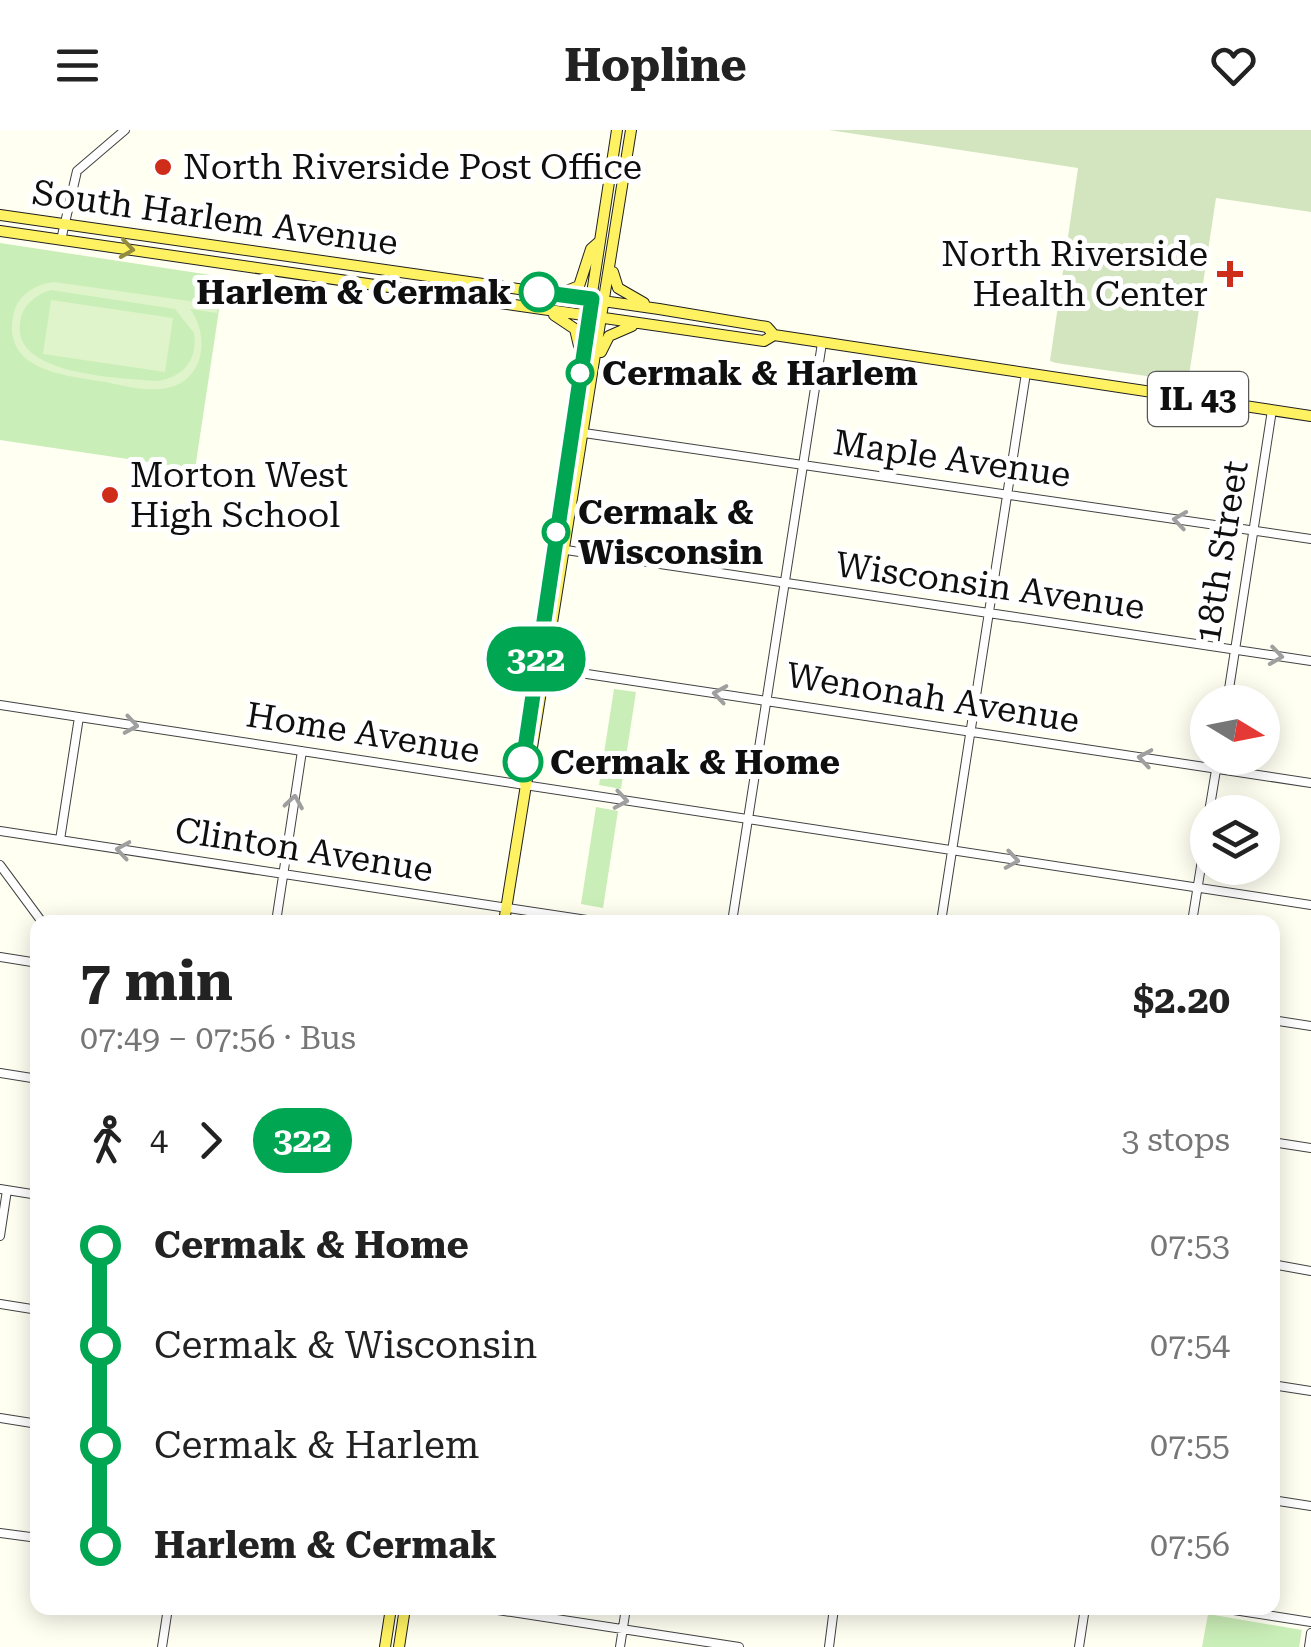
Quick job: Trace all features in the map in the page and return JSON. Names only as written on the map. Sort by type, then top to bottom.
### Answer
[{"type":"main road","points":[[598,300],[601,240],[617,130]]},
{"type":"main road","points":[[505,915],[525,785],[530,698],[581,369],[612,254],[630,130]]},
{"type":"main road","name":"South Harlem Avenue","points":[[0,215],[659,309],[767,327],[774,336]]},
{"type":"main road","name":"South Harlem Avenue","points":[[0,231],[634,325],[764,341],[774,336],[822,343]]},
{"type":"main road","points":[[558,294],[579,286],[591,249],[601,240]]},
{"type":"main road","points":[[612,254],[618,288],[659,309]]},
{"type":"main road","points":[[549,312],[576,328],[581,369]]},
{"type":"main road","points":[[525,785],[531,774],[584,433],[594,319]]},
{"type":"main road","points":[[592,376],[609,336],[634,325]]},
{"type":"main road","name":"IL 43","points":[[822,343],[1311,416]]},
{"type":"main road","points":[[385,1647],[390,1615]]},
{"type":"main road","points":[[399,1647],[404,1615]]},
{"type":"street","points":[[60,240],[76,171],[125,130]]},
{"type":"street","points":[[733,915],[822,343]]},
{"type":"street","points":[[942,915],[1026,373]]},
{"type":"street","name":"18th Street","points":[[1230,685],[1272,410]]},
{"type":"street","name":"Maple Avenue","points":[[584,433],[1311,539]]},
{"type":"street","points":[[566,550],[648,562]]},
{"type":"street","name":"Wisconsin Avenue","points":[[660,564],[1311,661]]},
{"type":"street","name":"Wenonah Avenue","points":[[548,668],[1190,764]]},
{"type":"street","name":"Home Avenue","points":[[0,706],[1311,905]]},
{"type":"street","points":[[60,840],[78,718]]},
{"type":"street","points":[[277,915],[302,751]]},
{"type":"street","name":"Wenonah Avenue","points":[[1264,775],[1311,782]]},
{"type":"street","name":"Clinton Avenue","points":[[0,831],[553,915]]},
{"type":"street","points":[[0,865],[37,915]]},
{"type":"street","points":[[1193,915],[1198,885]]},
{"type":"street","points":[[0,957],[30,961]]},
{"type":"street","points":[[1280,1021],[1311,1026]]},
{"type":"street","points":[[0,1073],[30,1078]]},
{"type":"street","points":[[1280,1143],[1311,1148]]},
{"type":"street","points":[[0,1236],[4,1190],[30,1194]]},
{"type":"street","points":[[1280,1265],[1311,1270]]},
{"type":"street","points":[[0,1304],[30,1309]]},
{"type":"street","points":[[1280,1386],[1311,1391]]},
{"type":"street","points":[[0,1418],[30,1423]]},
{"type":"street","points":[[1280,1501],[1311,1506]]},
{"type":"street","points":[[0,1532],[30,1537]]},
{"type":"street","points":[[162,1647],[167,1615]]},
{"type":"street","points":[[531,1615],[739,1647]]},
{"type":"street","points":[[620,1647],[625,1615]]},
{"type":"street","points":[[829,1647],[833,1615]]},
{"type":"street","points":[[1078,1647],[1084,1615]]},
{"type":"street","points":[[1266,1615],[1311,1622]]},
{"type":"street","points":[[1309,1647],[1311,1633]]},
{"type":"green space","points":[[829,130],[1311,130],[1311,212],[1216,198],[1188,382],[1056,363],[1050,361],[1078,168]]},
{"type":"green space","points":[[0,243],[224,277],[195,469],[0,440]]},
{"type":"green space","points":[[47,283],[218,305],[217,313],[190,309],[201,334],[201,347],[194,371],[186,380],[159,389],[129,387],[52,372],[37,366],[16,346],[12,331],[16,306],[24,295]],"holes":[[[51,290],[175,309],[194,333],[194,351],[182,371],[158,381],[72,371],[33,354],[22,341],[23,311],[35,298]]]},
{"type":"green space","points":[[51,300],[173,318],[165,372],[43,354]]},
{"type":"green space","points":[[614,689],[636,692],[621,789],[599,785]]},
{"type":"green space","points":[[596,807],[618,811],[603,908],[581,904]]},
{"type":"green space","points":[[1208,1615],[1302,1630],[1299,1647],[1202,1647]]},
{"type":"bus line","name":"322","points":[[523,762],[592,299],[539,292]]},
{"type":"place","name":"North Riverside Post Office","points":[[163,167]]},
{"type":"place","name":"North Riverside Health Center","points":[[1230,274]]},
{"type":"place","name":"Harlem & Cermak","points":[[539,292]]},
{"type":"place","name":"Cermak & Harlem","points":[[580,373]]},
{"type":"place","name":"Morton West High School","points":[[110,495]]},
{"type":"place","name":"Cermak & Wisconsin","points":[[556,532]]},
{"type":"place","name":"Cermak & Home","points":[[523,762]]}]
